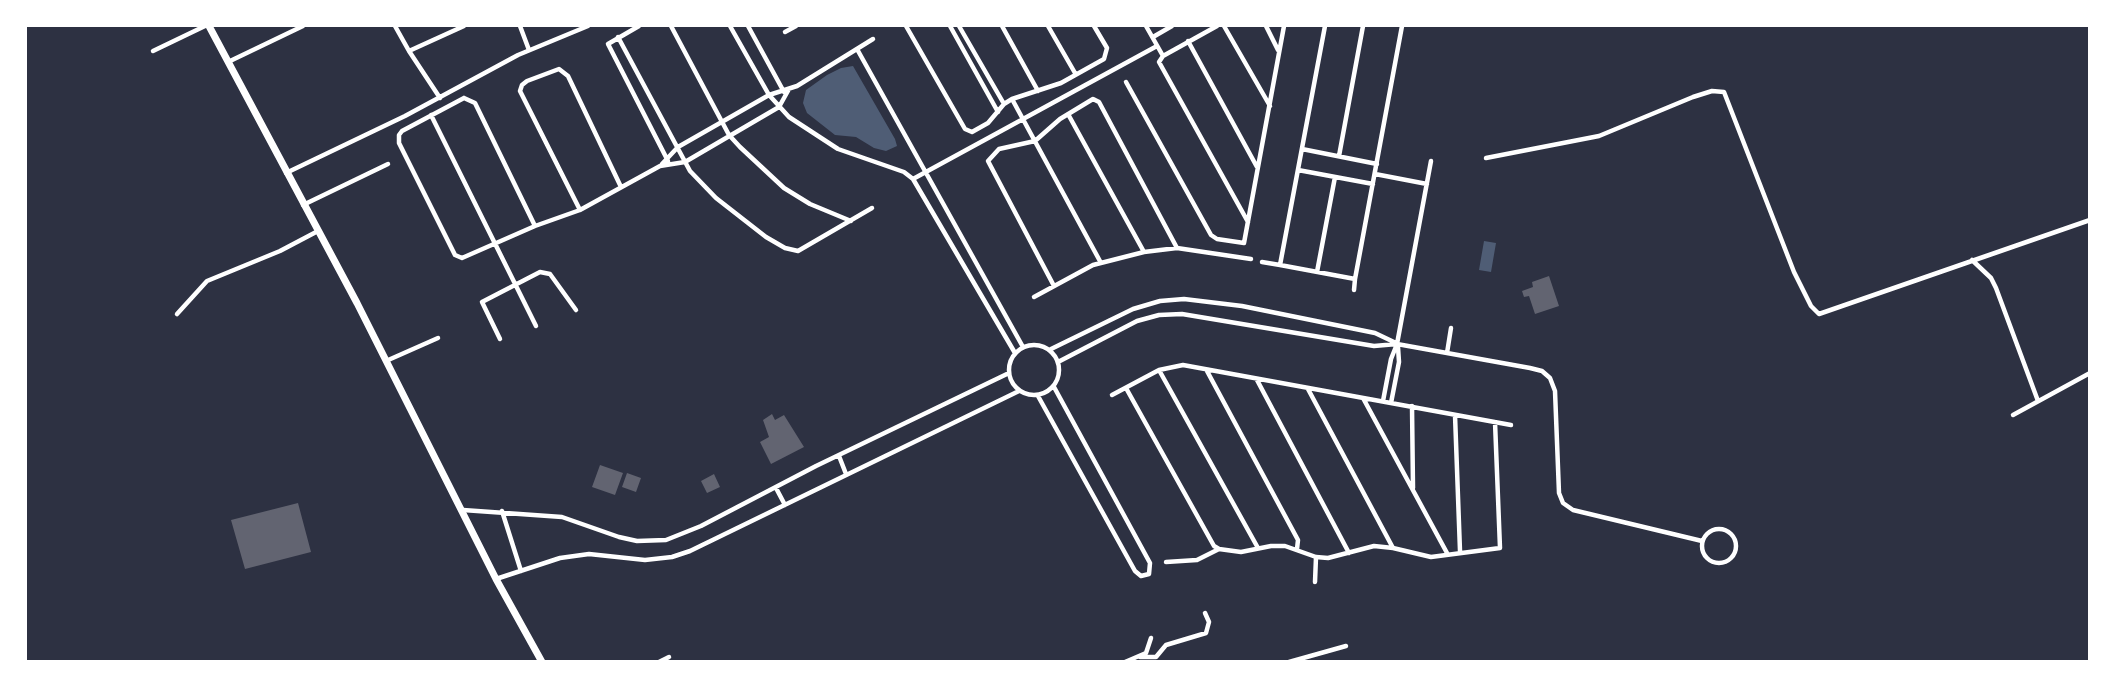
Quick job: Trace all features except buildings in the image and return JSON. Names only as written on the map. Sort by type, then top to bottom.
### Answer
[{"type":"main road","points":[[207,26],[318,231],[463,510],[496,579],[542,662]]},
{"type":"street","points":[[153,51],[207,26]]},
{"type":"street","points":[[228,62],[303,26]]},
{"type":"street","points":[[395,26],[408,51],[440,98]]},
{"type":"street","points":[[408,51],[464,26]]},
{"type":"street","points":[[520,26],[529,50]]},
{"type":"street","points":[[286,173],[440,98],[529,50],[588,26]]},
{"type":"street","points":[[639,26],[618,36],[608,44],[668,161]]},
{"type":"street","points":[[671,26],[729,135],[764,172],[784,188],[810,204],[851,221]]},
{"type":"street","points":[[730,26],[769,95],[779,107],[812,134],[838,149],[904,172],[913,178],[1015,353]]},
{"type":"street","points":[[748,26],[785,93]]},
{"type":"street","points":[[785,32],[796,26]]},
{"type":"street","points":[[906,26],[965,129],[975,131],[1012,99],[1061,82],[1104,59],[1107,55],[1107,48],[1094,26]]},
{"type":"street","points":[[950,26],[998,112]]},
{"type":"street","points":[[959,26],[1004,104]]},
{"type":"street","points":[[1002,26],[1038,91]]},
{"type":"street","points":[[1048,26],[1075,73]]},
{"type":"street","points":[[1146,26],[1163,56]]},
{"type":"street","points":[[1153,37],[1172,26]]},
{"type":"street","points":[[1217,26],[1163,56],[1159,62],[1248,222]]},
{"type":"street","points":[[1224,26],[1270,106]]},
{"type":"street","points":[[1266,26],[1279,51]]},
{"type":"street","points":[[1126,82],[1211,235],[1217,239],[1244,243],[1284,26]]},
{"type":"street","points":[[1280,265],[1325,26]]},
{"type":"street","points":[[1339,156],[1363,26]]},
{"type":"street","points":[[1354,290],[1402,26]]},
{"type":"street","points":[[618,36],[690,171],[716,198],[750,226],[785,248],[798,251],[872,208]]},
{"type":"street","points":[[668,161],[685,162],[779,107],[789,89],[873,39]]},
{"type":"street","points":[[1188,41],[1257,167]]},
{"type":"street","points":[[913,178],[1157,46]]},
{"type":"street","points":[[857,49],[1023,347]]},
{"type":"street","points":[[580,210],[520,91],[522,85],[527,81],[559,69],[568,76],[621,187]]},
{"type":"street","points":[[1486,158],[1599,136],[1693,97],[1720,90],[1726,98],[1794,272],[1814,311],[1825,313],[2090,220]]},
{"type":"street","points":[[535,226],[473,101],[464,98],[402,131],[399,135],[399,143],[455,255],[462,258],[535,226],[580,210],[660,166],[668,161],[678,147],[769,95],[785,93]]},
{"type":"street","points":[[1012,99],[1101,263]]},
{"type":"street","points":[[1054,286],[988,161],[999,149],[1035,141],[1068,114],[1093,99],[1099,102],[1177,249]]},
{"type":"street","points":[[1068,114],[1144,252]]},
{"type":"street","points":[[431,115],[536,326]]},
{"type":"street","points":[[1302,149],[1377,164]]},
{"type":"street","points":[[1383,401],[1391,359],[1397,344],[1431,161]]},
{"type":"street","points":[[303,205],[388,164]]},
{"type":"street","points":[[1298,170],[1372,184]]},
{"type":"street","points":[[1375,174],[1427,184]]},
{"type":"street","points":[[1317,272],[1335,177]]},
{"type":"street","points":[[177,314],[207,281],[280,251],[318,231]]},
{"type":"street","points":[[1034,297],[1101,263],[1144,252],[1177,249],[1251,260]]},
{"type":"street","points":[[1972,260],[1991,278],[2038,401]]},
{"type":"street","points":[[1262,262],[1355,279]]},
{"type":"street","points":[[500,339],[482,302],[540,272],[548,272],[576,310]]},
{"type":"street","points":[[1048,350],[1133,309],[1160,301],[1184,298],[1242,306],[1376,333],[1397,344]]},
{"type":"street","points":[[994,317],[1003,312]]},
{"type":"street","points":[[1058,362],[1137,321],[1182,314],[1374,346],[1397,344],[1542,371],[1550,378],[1555,391],[1559,493],[1563,503],[1574,510],[1702,541]]},
{"type":"street","points":[[1447,353],[1451,328]]},
{"type":"street","points":[[386,361],[438,338]]},
{"type":"street","points":[[1391,403],[1399,362],[1397,344]]},
{"type":"street","points":[[1038,345],[1048,350],[1058,362],[1059,375],[1053,387],[1038,396],[1019,391],[1012,383],[1009,373],[1010,362],[1015,353],[1023,347],[1038,345]]},
{"type":"street","points":[[1112,395],[1159,370],[1183,365],[1511,425]]},
{"type":"street","points":[[1159,370],[1258,548]]},
{"type":"street","points":[[1206,370],[1298,540],[1297,549]]},
{"type":"street","points":[[463,510],[562,517],[620,537],[654,542],[679,537],[1009,373]]},
{"type":"street","points":[[2013,415],[2090,373]]},
{"type":"street","points":[[1257,380],[1349,553]]},
{"type":"street","points":[[1038,396],[1135,571],[1141,576],[1149,574],[1150,563],[1053,387]]},
{"type":"street","points":[[1126,388],[1214,546],[1219,549],[1241,552],[1271,546],[1297,549],[1316,557],[1349,553],[1374,546],[1431,557],[1460,551],[1500,548],[1495,422]]},
{"type":"street","points":[[1308,389],[1393,548]]},
{"type":"street","points":[[496,579],[560,558],[589,554],[645,560],[672,557],[690,551],[1019,391]]},
{"type":"street","points":[[1363,398],[1447,554]]},
{"type":"street","points":[[1412,406],[1413,490]]},
{"type":"street","points":[[1455,414],[1460,551]]},
{"type":"street","points":[[839,456],[846,474]]},
{"type":"street","points":[[776,488],[785,505]]},
{"type":"street","points":[[502,511],[521,571]]},
{"type":"street","points":[[1714,530],[1722,530],[1735,541],[1735,549],[1725,562],[1717,563],[1708,559],[1703,551],[1702,541],[1714,530]]},
{"type":"street","points":[[1166,562],[1197,560],[1219,549]]},
{"type":"street","points":[[1315,582],[1316,557]]},
{"type":"street","points":[[1125,662],[1140,657],[1156,657],[1166,645],[1206,633],[1209,622],[1205,613]]},
{"type":"street","points":[[1140,657],[1149,649],[1151,638]]},
{"type":"street","points":[[1289,662],[1347,646]]},
{"type":"street","points":[[659,662],[669,657]]},
{"type":"water","points":[[853,66],[897,146],[886,151],[874,148],[856,137],[835,135],[807,113],[803,103],[806,90],[827,75],[841,68]]},
{"type":"water","points":[[1484,241],[1496,243],[1491,272],[1479,270]]}]
